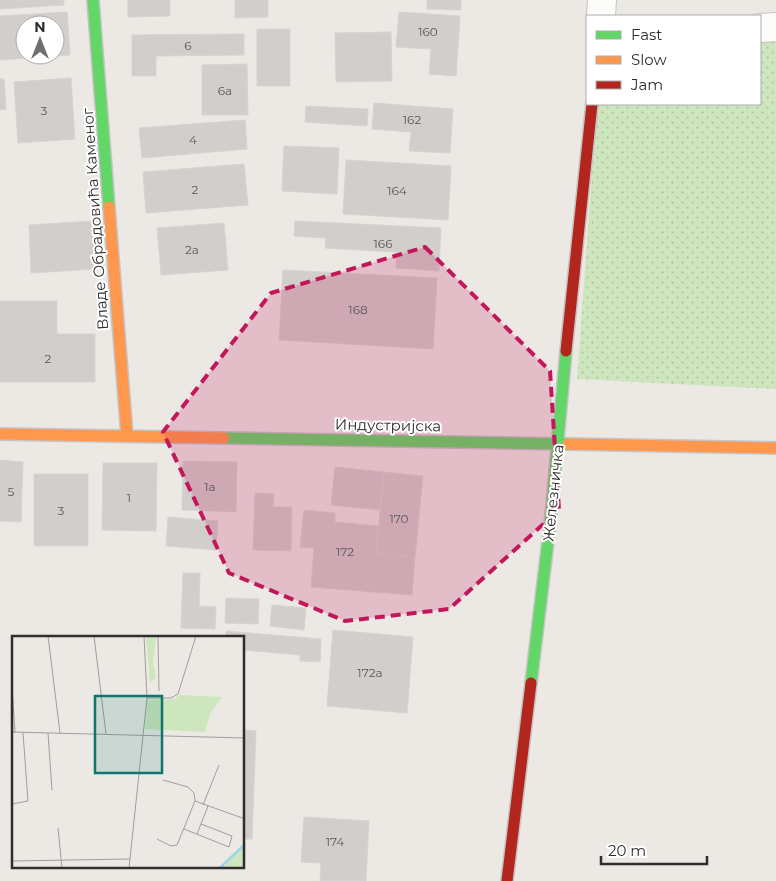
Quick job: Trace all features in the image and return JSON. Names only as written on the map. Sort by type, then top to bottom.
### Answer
[{"type":"street","name":"Владе Обрадовића Каменог","points":[[93,0],[127,436]]},
{"type":"street","points":[[601,15],[602,0]]},
{"type":"street","points":[[761,28],[776,27]]},
{"type":"street","name":"Железничка","points":[[507,881],[550,526],[563,379],[592,105]]},
{"type":"street","name":"Индустријска","points":[[0,434],[776,448]]},
{"type":"highlighted area","points":[[425,247],[550,371],[559,510],[449,609],[345,621],[229,573],[163,432],[271,293]]},
{"type":"green space","points":[[761,38],[776,38],[776,389],[577,379],[597,105],[761,105]]},
{"type":"building","points":[[0,0],[64,0],[64,5],[0,9]]},
{"type":"building","points":[[128,0],[170,0],[170,16],[128,17]]},
{"type":"building","points":[[235,0],[268,0],[268,17],[235,18]]},
{"type":"building","points":[[427,0],[461,0],[461,10],[427,9]]},
{"type":"building","points":[[67,12],[70,55],[65,55],[65,15],[17,15]]},
{"type":"building","points":[[399,12],[460,16],[456,76],[429,74],[431,49],[396,47]]},
{"type":"building","points":[[15,15],[15,59],[0,60],[0,16]]},
{"type":"building","points":[[257,29],[290,29],[290,86],[257,86]]},
{"type":"building","points":[[391,32],[392,81],[336,82],[335,33]]},
{"type":"building","points":[[244,34],[244,55],[156,56],[156,76],[132,76],[132,35]]},
{"type":"building","points":[[247,64],[248,115],[202,115],[202,65]]},
{"type":"building","points":[[71,78],[75,139],[18,143],[14,82]]},
{"type":"building","points":[[0,79],[4,79],[6,109],[0,110]]},
{"type":"building","points":[[374,103],[453,109],[450,153],[409,151],[411,132],[372,129]]},
{"type":"building","points":[[306,106],[368,109],[367,126],[305,122]]},
{"type":"building","points":[[245,120],[247,149],[142,158],[139,128]]},
{"type":"building","points":[[284,146],[339,148],[337,194],[282,191]]},
{"type":"building","points":[[346,160],[451,166],[448,220],[343,214]]},
{"type":"building","points":[[244,164],[248,205],[146,213],[143,172]]},
{"type":"building","points":[[92,221],[95,269],[31,273],[29,225]]},
{"type":"building","points":[[295,221],[441,228],[439,271],[396,268],[396,252],[325,248],[326,238],[294,236]]},
{"type":"building","points":[[224,223],[228,270],[161,275],[157,228]]},
{"type":"building","points":[[283,270],[437,278],[433,349],[279,340]]},
{"type":"building","points":[[0,301],[57,301],[57,334],[95,334],[95,382],[0,382]]},
{"type":"building","points":[[0,460],[23,462],[21,522],[0,521]]},
{"type":"building","points":[[183,461],[237,462],[236,512],[182,510]]},
{"type":"building","points":[[103,463],[157,463],[156,531],[102,530]]},
{"type":"building","points":[[335,467],[384,472],[380,510],[331,505]]},
{"type":"building","points":[[384,472],[423,476],[415,557],[376,553]]},
{"type":"building","points":[[34,474],[88,474],[88,546],[34,546]]},
{"type":"building","points":[[255,493],[274,494],[273,507],[292,507],[291,551],[253,550]]},
{"type":"building","points":[[304,510],[335,513],[335,522],[378,526],[376,553],[415,557],[412,595],[311,587],[314,548],[300,547]]},
{"type":"building","points":[[168,517],[218,521],[216,550],[166,546]]},
{"type":"building","points":[[183,573],[200,573],[199,606],[216,607],[215,629],[181,628]]},
{"type":"building","points":[[226,598],[259,599],[258,624],[225,623]]},
{"type":"building","points":[[272,605],[306,608],[304,630],[270,626]]},
{"type":"building","points":[[333,630],[413,637],[407,713],[327,706]]},
{"type":"building","points":[[226,631],[321,639],[320,662],[300,661],[300,655],[245,650],[245,636],[226,636]]},
{"type":"building","points":[[245,730],[256,731],[252,839],[245,839]]},
{"type":"building","points":[[304,817],[369,821],[366,881],[320,881],[321,863],[301,862]]},
{"type":"traffic: fast","points":[[93,0],[109,207]]},
{"type":"traffic: fast","points":[[531,683],[551,516],[566,351]]},
{"type":"traffic: fast","points":[[224,438],[568,444]]},
{"type":"traffic: slow","points":[[109,207],[127,436]]},
{"type":"traffic: slow","points":[[0,434],[224,438]]},
{"type":"traffic: slow","points":[[568,444],[776,448]]},
{"type":"traffic: jam","points":[[566,351],[592,105]]},
{"type":"traffic: jam","points":[[507,881],[531,683]]}]
